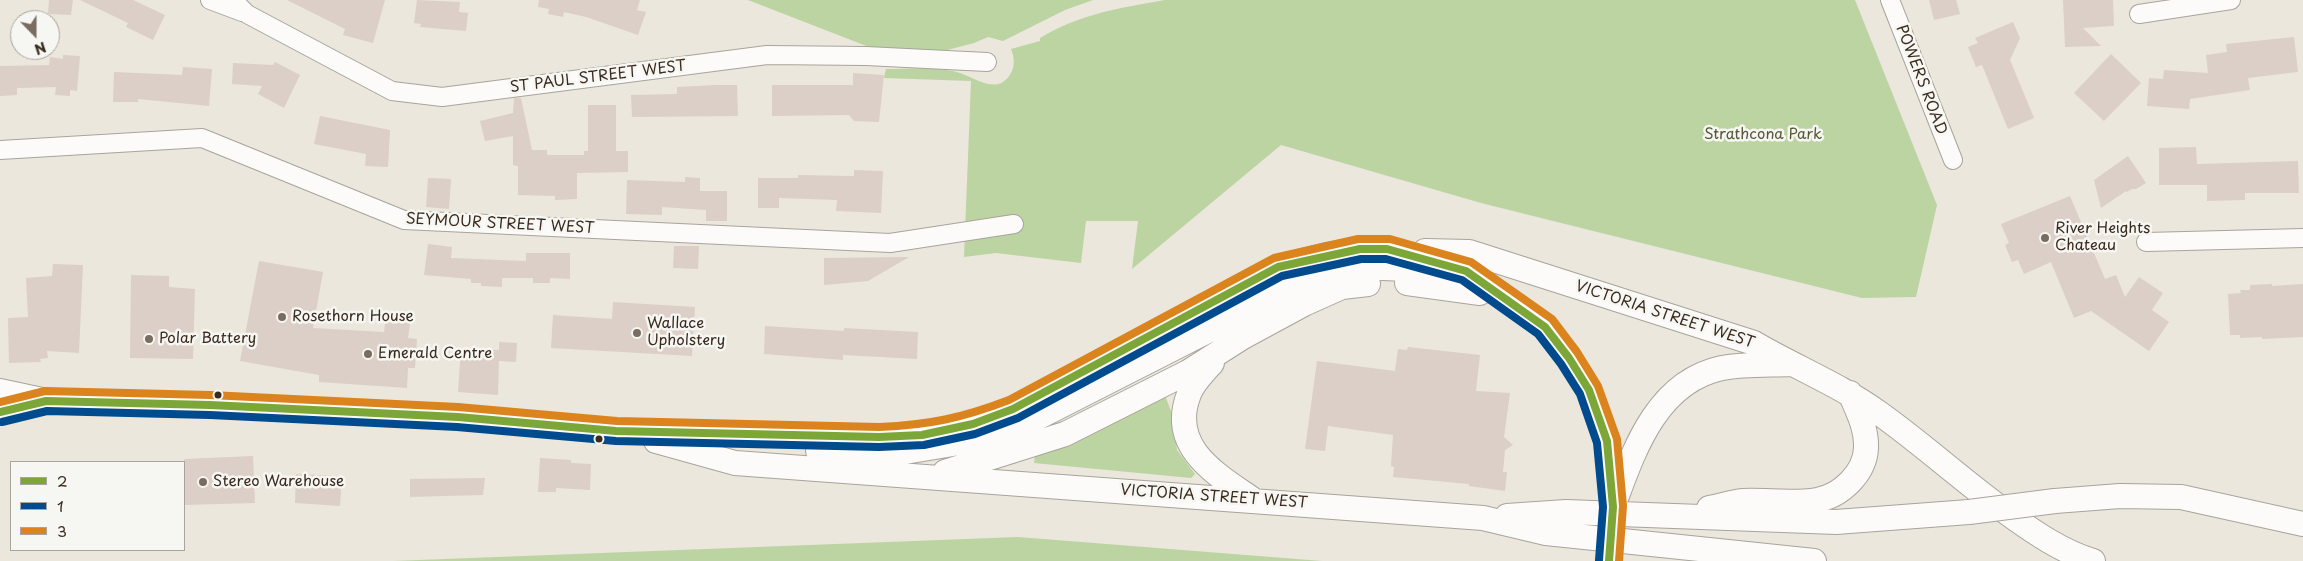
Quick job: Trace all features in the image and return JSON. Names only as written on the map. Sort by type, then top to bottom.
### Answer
[{"type":"main road","name":"VICTORIA STREET WEST","points":[[1387,249],[1466,271],[1545,327],[1569,358],[1589,390],[1607,441],[1613,507]]},
{"type":"main road","name":"VICTORIA STREET WEST","points":[[0,412],[46,401],[210,405],[458,417],[616,430],[879,437],[922,435],[973,424],[1013,408],[1079,375],[1173,321],[1278,267],[1335,253],[1360,250],[1468,252],[1754,342],[1791,364],[1850,393],[1881,415],[1973,488],[2037,534],[2093,561]]},
{"type":"main road","points":[[650,439],[881,456],[977,440],[1032,421],[1292,288],[1336,272],[1376,268],[1417,271],[1510,301]]},
{"type":"main road","points":[[931,476],[1065,434],[1188,372],[1218,355],[1243,337],[1304,304],[1342,287],[1375,283],[1415,283],[1480,292]]},
{"type":"main road","points":[[1218,355],[1189,394],[1184,422],[1187,439],[1198,458],[1216,475],[1254,500]]},
{"type":"main road","points":[[1609,561],[1613,507],[1628,466],[1651,418],[1669,396],[1690,380],[1720,369],[1791,364]]},
{"type":"main road","points":[[0,391],[46,401]]},
{"type":"main road","points":[[1672,516],[1742,501],[1817,500],[1835,494],[1850,483],[1859,470],[1866,447],[1863,424],[1850,393]]},
{"type":"main road","name":"VICTORIA STREET WEST","points":[[616,430],[735,463],[1483,518],[1546,533],[1672,548],[1814,561]]},
{"type":"main road","points":[[1483,518],[1566,512],[1836,522],[1969,512],[2055,501],[2120,496],[2181,497],[2303,524]]},
{"type":"street","points":[[210,0],[248,14]]},
{"type":"street","name":"ST PAUL STREET WEST","points":[[233,0],[248,14],[392,91],[442,97],[767,55],[866,56],[988,62]]},
{"type":"street","name":"POWERS ROAD","points":[[1890,0],[1953,160]]},
{"type":"street","points":[[2139,14],[2232,0]]},
{"type":"street","name":"SEYMOUR STREET WEST","points":[[0,150],[202,138],[404,220],[890,243],[1014,224]]},
{"type":"street","points":[[2146,242],[2303,238]]},
{"type":"green space","points":[[748,0],[1093,0],[1065,10],[1003,41],[988,37],[974,43],[936,53],[887,54]]},
{"type":"green space","name":"Strathcona Park","points":[[1165,0],[1855,0],[1937,205],[1916,297],[1862,298],[1481,203],[1281,145],[1132,269],[1138,221],[1086,221],[1081,263],[996,253],[964,257],[971,81],[884,78],[886,69],[953,71],[984,83],[1000,84],[1006,79],[1013,68],[1014,60],[1011,49],[1040,41],[1040,38],[1070,23],[1100,13]]},
{"type":"green space","points":[[1164,393],[1171,411],[1177,450],[1195,474],[1191,478],[1034,463],[1035,456]]},
{"type":"green space","points":[[1018,537],[1322,561],[393,561]]},
{"type":"building","points":[[49,0],[73,0],[71,15],[60,15],[60,10],[48,10]]},
{"type":"building","points":[[80,0],[133,0],[165,15],[153,40],[126,27],[128,23]]},
{"type":"building","points":[[287,0],[385,0],[373,43],[343,35],[345,29]]},
{"type":"building","points":[[417,0],[460,2],[459,12],[468,13],[466,31],[420,27],[421,24],[414,23]]},
{"type":"building","points":[[539,0],[640,0],[637,10],[646,12],[638,35],[586,17],[564,12],[563,17],[548,14],[549,9],[538,7]]},
{"type":"building","points":[[1929,0],[1956,0],[1960,14],[1934,20]]},
{"type":"building","points":[[2063,0],[2113,0],[2114,26],[2083,28],[2101,46],[2065,47]]},
{"type":"building","points":[[2013,22],[2020,38],[2010,60],[2034,118],[2008,129],[1982,65],[1976,67],[1968,47],[1978,43],[1975,38]]},
{"type":"building","points":[[2294,37],[2298,72],[2248,78],[2250,90],[2190,99],[2189,109],[2147,106],[2149,78],[2163,79],[2164,70],[2208,73],[2206,55],[2227,52],[2226,44]]},
{"type":"building","points":[[2111,54],[2141,83],[2104,121],[2074,93]]},
{"type":"building","points":[[63,55],[80,56],[77,91],[70,90],[70,96],[55,95],[56,87],[17,88],[17,95],[0,96],[0,66],[49,65],[50,60],[63,59]]},
{"type":"building","points":[[275,62],[300,75],[284,108],[258,94],[262,86],[232,84],[233,63],[273,65]]},
{"type":"building","points":[[183,67],[212,69],[209,106],[138,99],[138,102],[113,102],[114,72],[182,75]]},
{"type":"building","points":[[853,73],[884,75],[879,122],[854,121],[849,115],[772,116],[772,85],[853,85]]},
{"type":"building","points":[[737,85],[738,116],[632,117],[631,95],[677,94],[677,87]]},
{"type":"building","points":[[514,98],[521,98],[532,150],[547,150],[547,155],[584,155],[584,151],[588,151],[588,105],[616,105],[616,151],[628,151],[628,172],[577,173],[577,199],[555,200],[555,196],[518,195],[518,166],[513,165],[513,136],[485,141],[480,121],[513,113]]},
{"type":"building","points":[[320,116],[390,130],[388,167],[365,166],[366,154],[314,144]]},
{"type":"building","points":[[2196,147],[2197,164],[2298,161],[2299,193],[2245,193],[2245,200],[2207,201],[2207,185],[2159,185],[2159,148]]},
{"type":"building","points":[[2128,156],[2146,183],[2136,189],[2126,191],[2101,208],[2094,180]]},
{"type":"building","points":[[854,170],[883,171],[881,213],[836,211],[837,200],[779,198],[779,208],[758,208],[758,178],[798,178],[798,175],[854,176]]},
{"type":"building","points":[[685,177],[700,178],[700,191],[727,191],[727,221],[706,221],[706,210],[662,207],[662,215],[626,214],[627,180],[685,182]]},
{"type":"building","points":[[428,178],[451,179],[449,209],[426,207]]},
{"type":"building","points":[[2070,196],[2105,279],[2116,275],[2125,297],[2139,277],[2163,293],[2152,310],[2169,322],[2149,351],[2091,311],[2074,318],[2051,262],[2024,274],[2018,260],[2012,262],[2005,245],[2009,243],[2001,224]]},
{"type":"building","points":[[428,244],[452,247],[451,258],[526,261],[526,253],[570,253],[570,279],[550,278],[550,283],[533,283],[533,278],[502,278],[502,287],[481,286],[481,283],[471,283],[471,279],[424,275]]},
{"type":"building","points":[[674,246],[699,246],[698,269],[673,268]]},
{"type":"building","points":[[909,257],[868,281],[824,285],[824,258]]},
{"type":"building","points":[[259,261],[323,272],[313,328],[384,332],[386,315],[411,317],[408,338],[417,339],[415,368],[408,368],[407,388],[319,382],[319,375],[240,361]]},
{"type":"building","points":[[53,264],[83,265],[79,353],[47,351],[48,358],[40,359],[41,362],[9,363],[8,318],[28,317],[26,278],[52,276]]},
{"type":"building","points":[[131,275],[169,276],[169,287],[195,289],[193,359],[130,358]]},
{"type":"building","points":[[2272,284],[2272,286],[2303,284],[2303,337],[2262,339],[2262,337],[2240,338],[2240,335],[2230,335],[2228,294],[2241,293],[2240,290],[2250,290],[2250,285]]},
{"type":"building","points":[[613,302],[695,307],[692,356],[551,348],[553,315],[612,319]]},
{"type":"building","points":[[765,326],[844,331],[844,328],[918,332],[917,359],[843,355],[843,360],[764,354]]},
{"type":"building","points":[[499,342],[517,343],[516,362],[499,361],[498,395],[458,392],[461,348],[499,350]]},
{"type":"building","points":[[1408,347],[1480,355],[1476,391],[1510,393],[1504,437],[1513,445],[1505,450],[1503,472],[1507,472],[1505,491],[1469,486],[1469,484],[1393,477],[1394,467],[1391,466],[1393,435],[1328,426],[1325,451],[1305,449],[1317,361],[1395,371],[1398,349],[1407,350]]},
{"type":"building","points":[[253,456],[255,503],[185,505],[184,459]]},
{"type":"building","points":[[540,458],[571,460],[571,463],[591,464],[590,490],[556,488],[556,492],[538,492]]},
{"type":"building","points":[[296,474],[342,476],[340,506],[295,503]]},
{"type":"building","points":[[485,478],[483,495],[410,497],[410,479]]},
{"type":"transit line","name":"3","points":[[0,402],[45,391],[210,395],[458,407],[617,421],[879,427],[914,424],[976,412],[1009,400],[1274,258],[1358,239],[1390,239],[1471,262],[1552,319],[1577,352],[1598,386],[1617,439],[1623,506],[1619,561]]},
{"type":"transit line","name":"2","points":[[0,412],[46,401],[210,405],[458,417],[616,431],[879,437],[922,435],[973,424],[1013,409],[1278,267],[1360,249],[1387,249],[1466,271],[1545,327],[1569,358],[1589,390],[1607,441],[1613,507],[1609,561]]},
{"type":"transit line","name":"1","points":[[2,422],[47,411],[210,415],[457,427],[616,441],[879,447],[924,445],[975,434],[1018,418],[1282,276],[1361,259],[1386,259],[1462,280],[1538,334],[1561,364],[1580,394],[1597,443],[1603,507],[1599,560]]},
{"type":"place","name":"River Heights Chateau","points":[[2045,238]]},
{"type":"place","name":"Rosethorn House","points":[[282,317]]},
{"type":"place","name":"Wallace Upholstery","points":[[637,333]]},
{"type":"place","name":"Polar Battery","points":[[149,339]]},
{"type":"place","name":"Emerald Centre","points":[[368,354]]},
{"type":"place","name":"Stereo Warehouse","points":[[203,482]]}]
